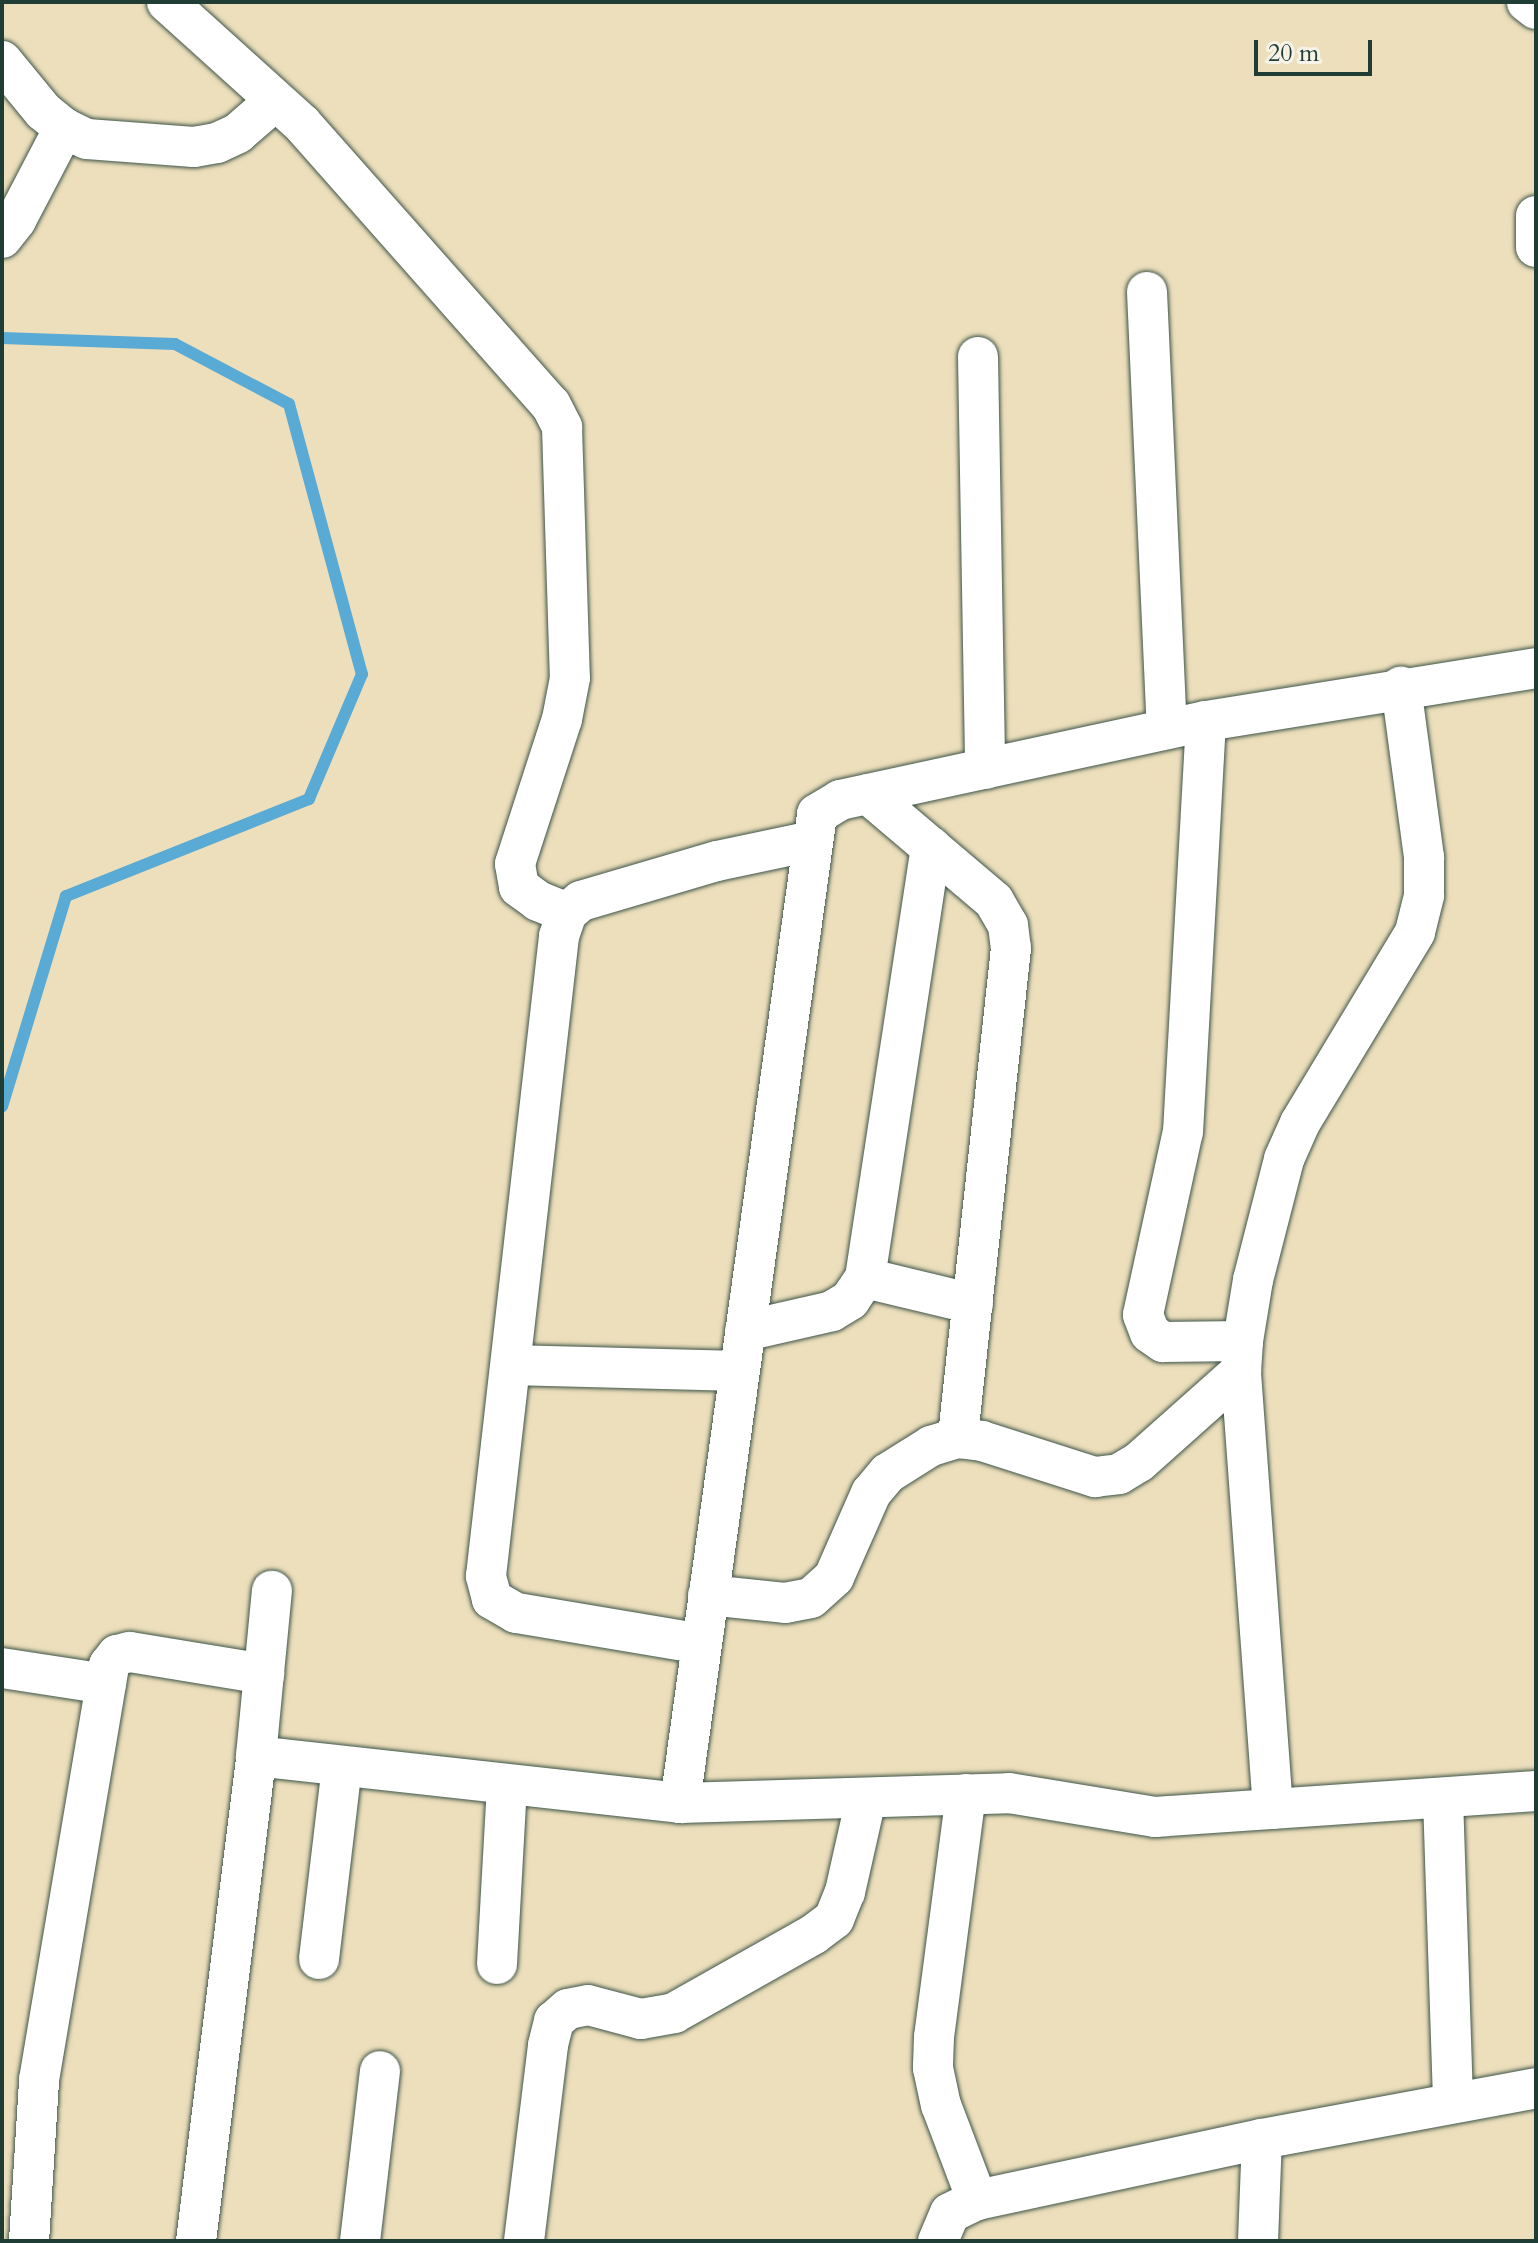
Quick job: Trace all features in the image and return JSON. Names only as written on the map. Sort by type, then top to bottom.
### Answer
[{"type":"street","points":[[167,2],[302,124],[551,405],[562,427],[570,678],[562,719],[515,864],[519,887],[538,901],[567,913]]},
{"type":"street","points":[[1527,2],[1536,9]]},
{"type":"street","points":[[2,61],[43,111],[64,128],[87,139],[194,147],[238,133],[275,101]]},
{"type":"street","points":[[2,238],[16,220],[64,128]]},
{"type":"street","points":[[1536,216],[1536,247]]},
{"type":"street","points":[[1147,292],[1167,729]]},
{"type":"street","points":[[978,357],[985,769]]},
{"type":"street","points":[[680,1803],[817,814],[840,800],[1206,721],[1401,687],[1536,668]]},
{"type":"street","points":[[1273,1809],[1242,1356],[1253,1280],[1284,1159],[1300,1123],[1415,932],[1424,895],[1424,857],[1401,687]]},
{"type":"street","points":[[1206,721],[1183,1131],[1143,1315],[1150,1333],[1163,1342],[1242,1356]]},
{"type":"street","points":[[868,794],[994,901],[1008,925],[1011,948],[958,1438]]},
{"type":"street","points":[[702,1644],[516,1613],[492,1599],[486,1576],[559,936],[567,913],[581,901],[671,874],[812,841]]},
{"type":"street","points":[[745,1331],[832,1311],[850,1300],[865,1278],[931,847]]},
{"type":"street","points":[[865,1278],[973,1304]]},
{"type":"street","points":[[708,1595],[785,1603],[811,1598],[834,1577],[871,1493],[888,1473],[931,1446],[958,1438],[982,1441],[1095,1477],[1119,1474],[1139,1462],[1242,1356]]},
{"type":"street","points":[[511,1365],[739,1371]]},
{"type":"street","points":[[196,2241],[256,1756],[272,1591]]},
{"type":"street","points":[[29,2241],[39,2080],[109,1665],[117,1655],[130,1652],[264,1674]]},
{"type":"street","points":[[2,1668],[106,1684]]},
{"type":"street","points":[[256,1756],[680,1803],[966,1794],[1040,1796],[1155,1817],[1536,1791]]},
{"type":"street","points":[[319,1959],[342,1766]]},
{"type":"street","points":[[497,1964],[507,1785]]},
{"type":"street","points":[[966,1794],[934,2037],[933,2068],[941,2105],[977,2200]]},
{"type":"street","points":[[1443,1798],[1453,2102]]},
{"type":"street","points":[[524,2241],[548,2045],[554,2021],[568,2009],[588,2005],[641,2019],[674,2013],[814,1934],[834,1919],[845,1892],[866,1799]]},
{"type":"street","points":[[360,2241],[380,2071]]},
{"type":"street","points":[[938,2241],[950,2213],[977,2200],[1262,2139],[1536,2088]]},
{"type":"street","points":[[1258,2241],[1262,2139]]},
{"type":"waterway","points":[[2,338],[175,344],[289,404],[362,674],[309,799],[66,896],[2,1107]]}]
